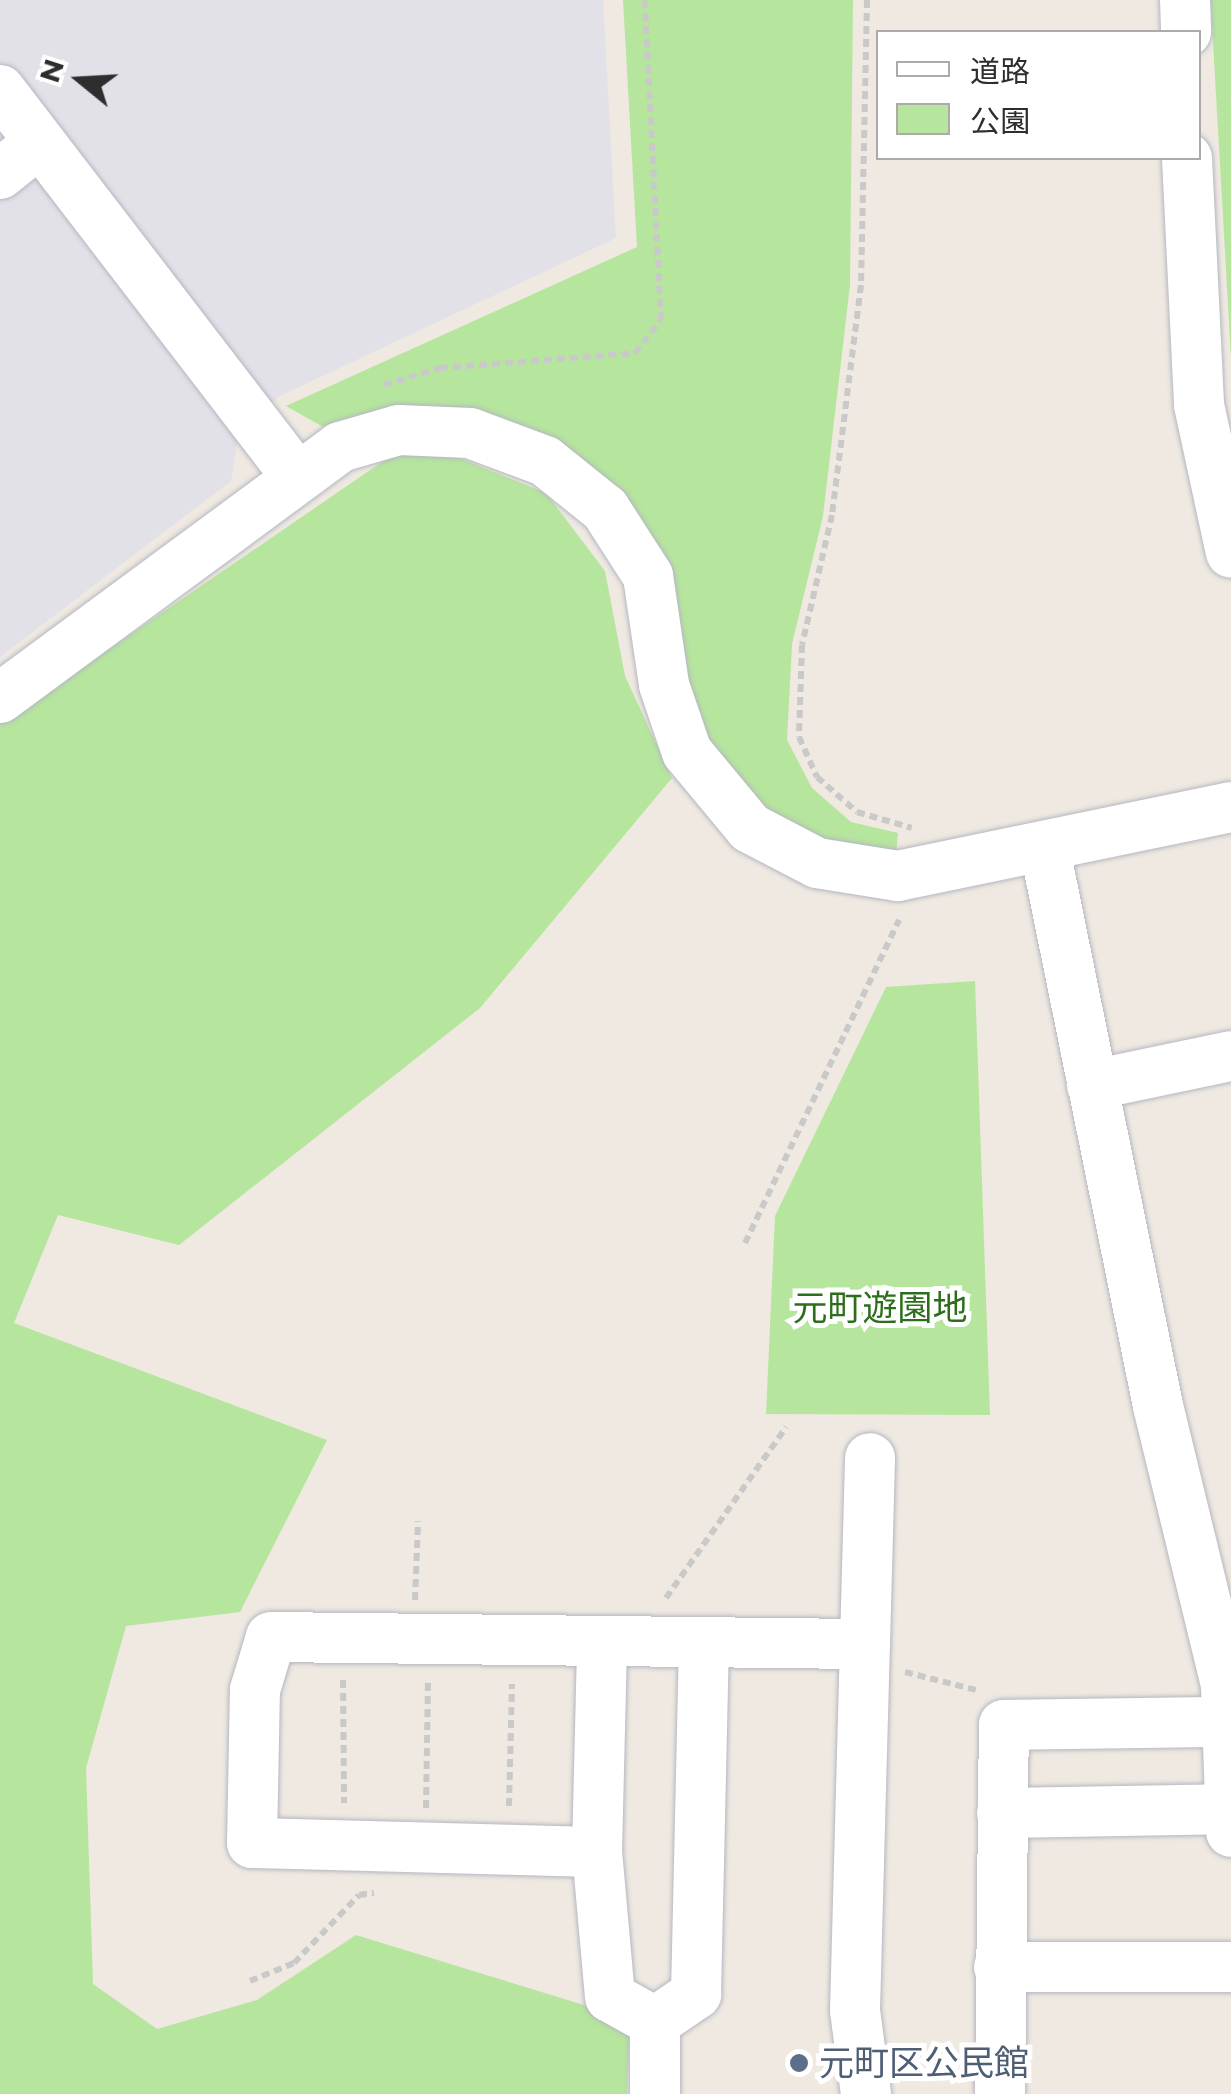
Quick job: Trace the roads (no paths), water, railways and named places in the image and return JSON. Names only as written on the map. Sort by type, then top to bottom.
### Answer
[{"type":"street","points":[[1185,0],[1186,30]]},
{"type":"street","points":[[0,90],[296,474]]},
{"type":"street","points":[[0,174],[40,142]]},
{"type":"street","points":[[1187,160],[1199,405],[1231,553]]},
{"type":"street","points":[[0,698],[296,474],[340,447],[399,430],[470,433],[545,461],[606,508],[648,576],[664,684],[687,752],[750,828],[817,862],[898,876],[928,848],[1046,850],[1231,807]]},
{"type":"street","points":[[1002,1814],[1229,1821],[1227,1698],[1092,1086],[1046,850]]},
{"type":"street","points":[[1092,1086],[1231,1056]]},
{"type":"street","points":[[866,2094],[854,2010],[870,1458]]},
{"type":"street","points":[[596,1852],[344,1849],[252,1843],[256,1690],[271,1637],[343,1633],[704,1644],[864,1657]]},
{"type":"street","points":[[626,1644],[596,1852],[610,1996],[654,2022]]},
{"type":"street","points":[[654,2022],[696,1994],[704,1644]]},
{"type":"street","points":[[1000,2094],[1004,1726],[1227,1698]]},
{"type":"street","points":[[999,1967],[1231,1966]]},
{"type":"street","points":[[654,2022],[655,2094]]},
{"type":"place","name":"元町区公民館","points":[[799,2063]]},
{"type":"park label","name":"元町遊園地","points":[[880,1308]]}]
